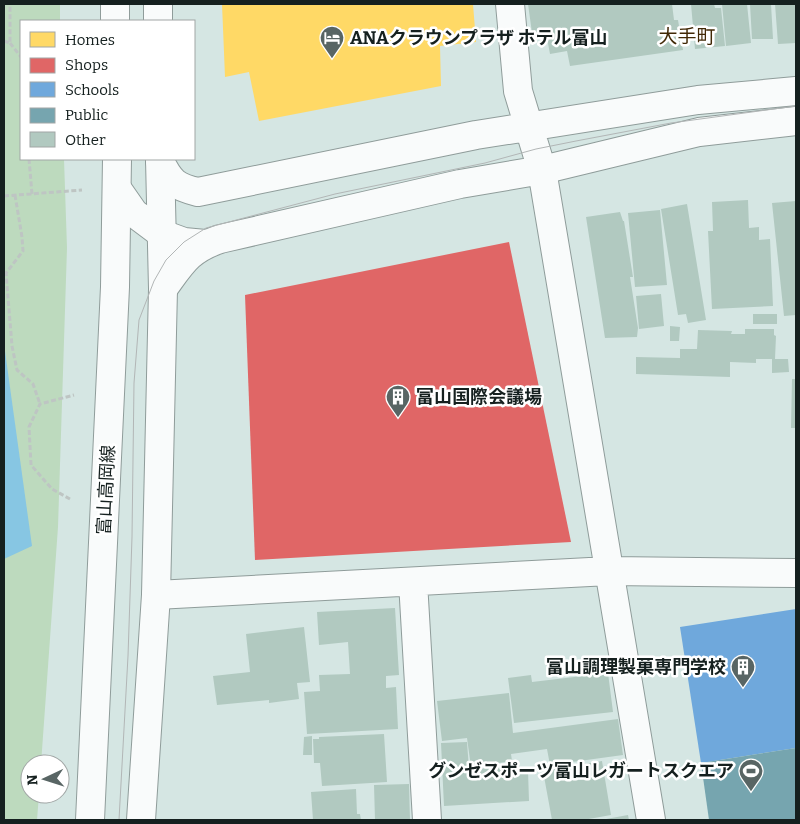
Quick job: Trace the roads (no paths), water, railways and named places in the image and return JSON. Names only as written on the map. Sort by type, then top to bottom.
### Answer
[{"type":"street","points":[[115,4],[115,20]]},
{"type":"street","points":[[158,4],[158,20]]},
{"type":"street","points":[[510,4],[518,90],[542,170],[651,820]]},
{"type":"street","points":[[160,160],[168,178],[181,188],[198,192],[476,134],[698,100],[796,91]]},
{"type":"street","points":[[163,288],[187,256],[205,244],[220,238],[423,192],[542,170],[699,132],[796,121]]},
{"type":"street","name":"富山高岡線","points":[[90,820],[115,288],[117,160]]},
{"type":"street","points":[[141,820],[156,595],[163,288],[160,160]]},
{"type":"street","points":[[118,190],[134,213],[162,234],[184,242],[205,244]]},
{"type":"street","points":[[156,595],[609,571],[796,573]]},
{"type":"street","points":[[413,582],[427,820]]},
{"type":"water","points":[[4,344],[32,546],[4,559]]},
{"type":"tram line","points":[[119,820],[128,656],[134,383],[139,320],[154,281],[166,260],[184,242],[206,228],[335,194],[485,163],[536,149],[576,141],[671,123],[796,106]]},
{"type":"place","name":"ANAクラウンプラザ ホテル富山","points":[[332,59]]},
{"type":"place","name":"富山国際会議場","points":[[398,418]]},
{"type":"place","name":"富山調理製菓専門学校","points":[[743,688]]},
{"type":"place","name":"グンゼスポーツ富山レガートスクエア","points":[[751,792]]},
{"type":"district","name":"大手町","points":[[687,36]]}]
